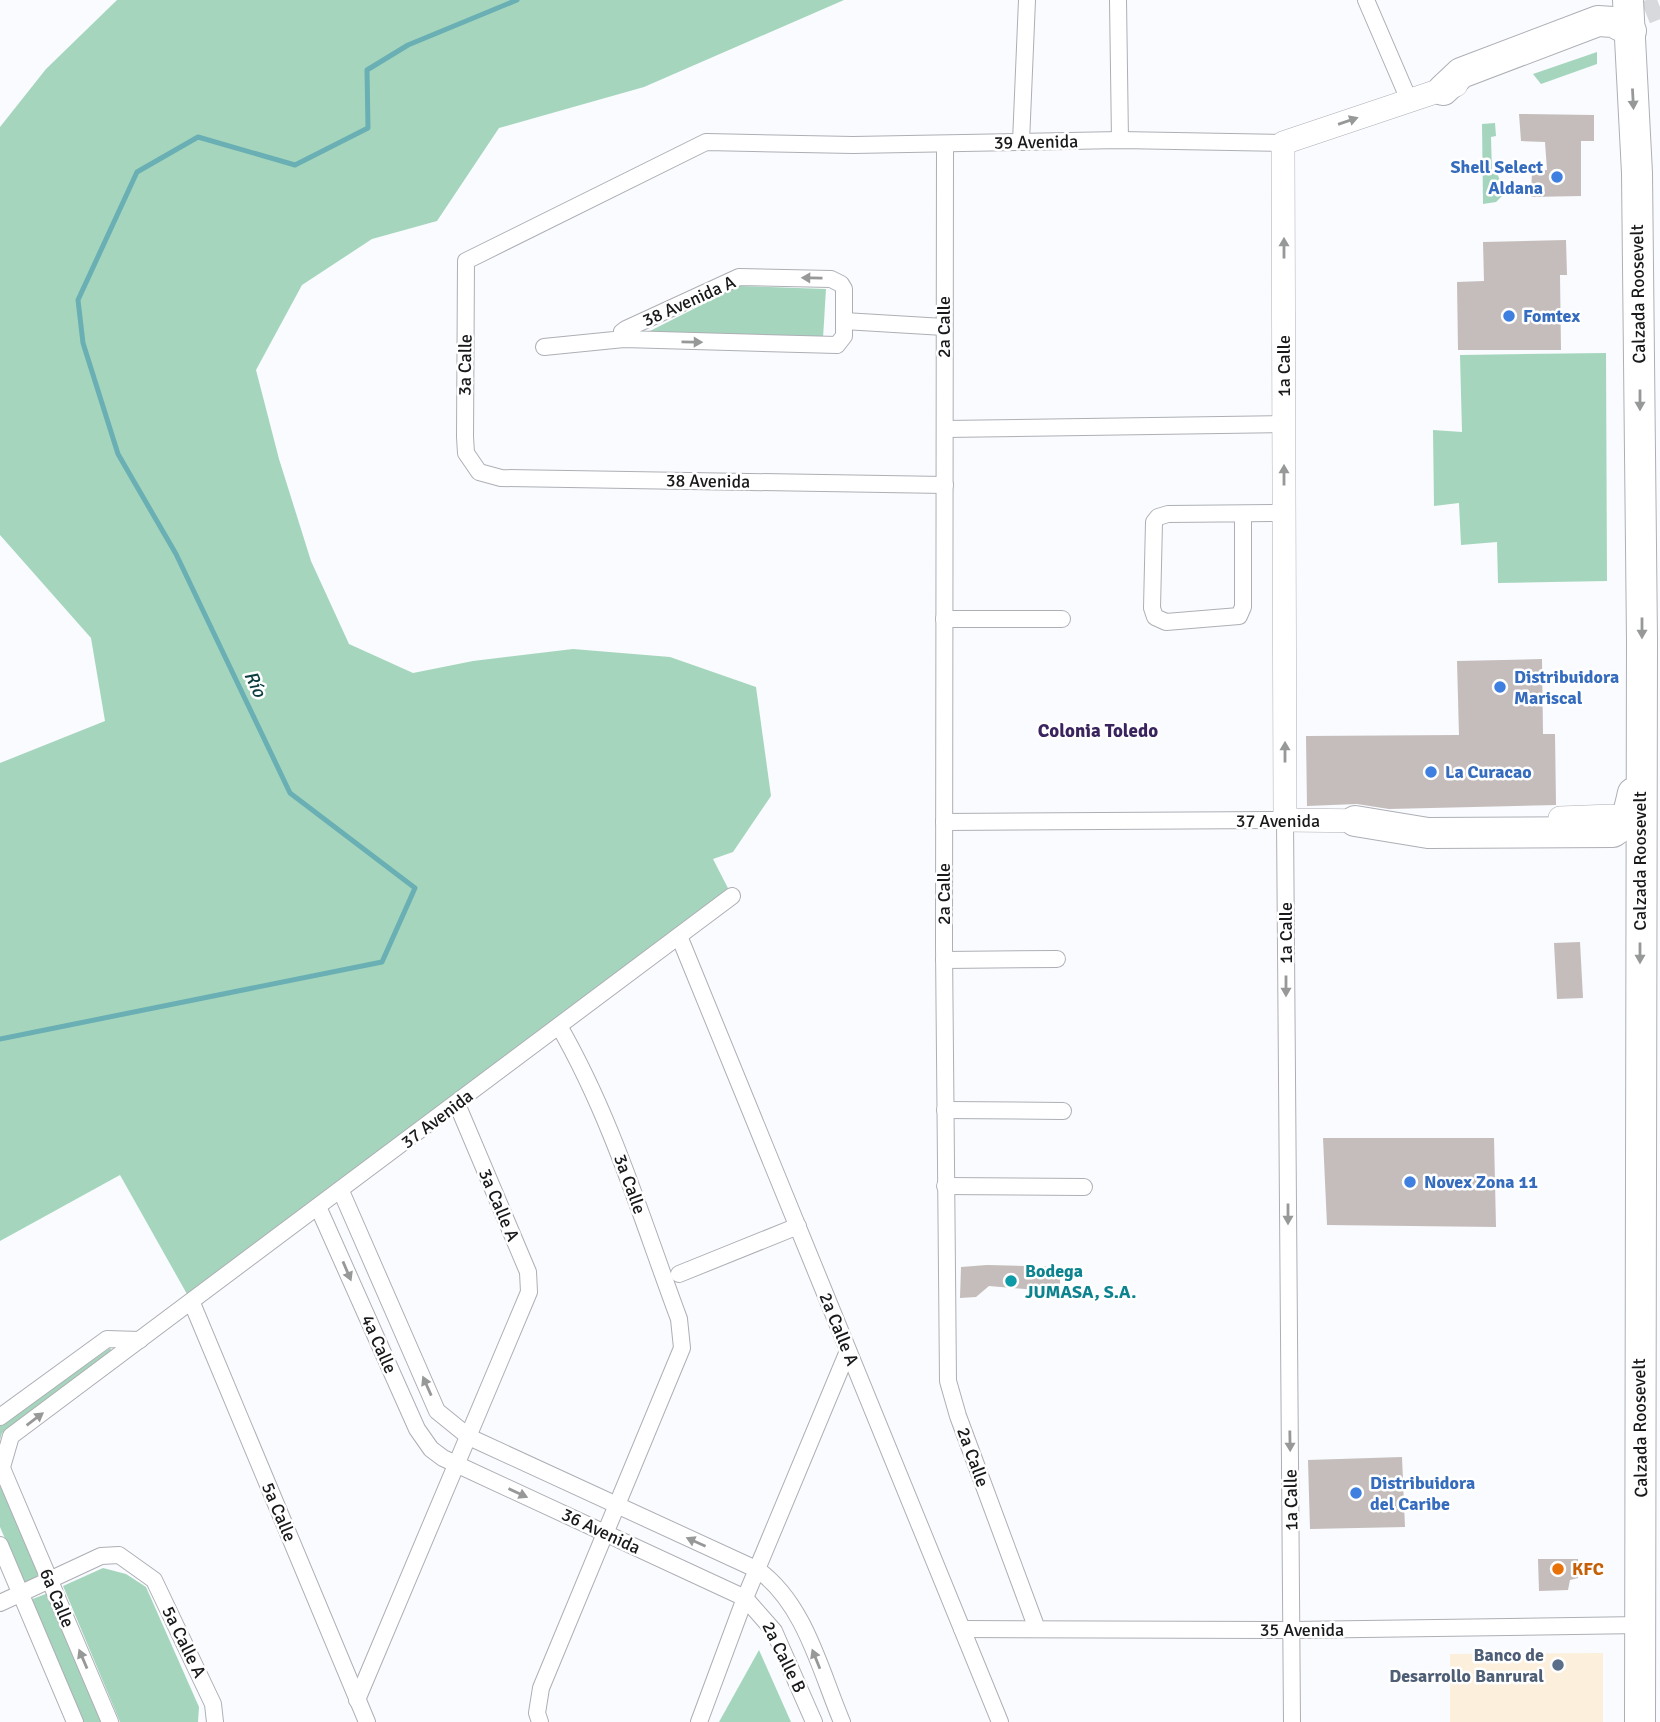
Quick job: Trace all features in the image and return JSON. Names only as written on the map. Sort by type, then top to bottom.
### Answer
[{"type":"highway","name":"Calzada Roosevelt","points":[[1628,0],[1622,28],[1639,330],[1640,769],[1650,1184],[1651,1626],[1640,1722]]},
{"type":"highway","points":[[1443,90],[1461,73],[1598,21],[1613,22],[1622,28]]},
{"type":"highway","points":[[1355,821],[1428,833],[1613,832],[1622,827],[1627,817],[1640,769]]},
{"type":"street","points":[[1021,142],[1027,0]]},
{"type":"street","points":[[1118,0],[1120,140]]},
{"type":"street","points":[[1366,0],[1409,100]]},
{"type":"street","name":"39 Avenida","points":[[466,261],[706,142],[945,144],[1120,140],[1283,143],[1443,90]]},
{"type":"street","name":"1a Calle","points":[[1283,143],[1292,1722]]},
{"type":"street","name":"2a Calle","points":[[945,144],[944,960],[948,1381],[952,1399],[1037,1629]]},
{"type":"street","name":"3a Calle","points":[[466,261],[465,437],[466,453],[473,467]]},
{"type":"street","name":"38 Avenida A","points":[[739,277],[837,281],[844,289],[844,321],[843,340],[836,345],[624,339],[622,332],[739,277]]},
{"type":"street","points":[[844,321],[944,327]]},
{"type":"street","points":[[544,347],[624,339]]},
{"type":"street","points":[[945,429],[1284,424]]},
{"type":"street","name":"38 Avenida","points":[[473,467],[487,476],[501,478],[945,485]]},
{"type":"street","points":[[1243,514],[1243,607],[1239,616],[1166,622],[1155,617],[1152,608],[1154,522],[1158,517],[1168,514],[1284,513]]},
{"type":"street","points":[[944,619],[1062,619]]},
{"type":"street","name":"37 Avenida","points":[[944,822],[1355,821],[1612,816]]},
{"type":"street","name":"37 Avenida","points":[[4,1474],[2,1467],[11,1437],[319,1209],[732,896]]},
{"type":"street","name":"2a Calle A","points":[[679,936],[1000,1722]]},
{"type":"street","points":[[944,960],[1057,959]]},
{"type":"street","name":"3a Calle","points":[[559,1026],[583,1068],[613,1137],[679,1319],[682,1348],[617,1507]]},
{"type":"street","name":"3a Calle A","points":[[357,1700],[529,1292],[528,1272],[457,1104]]},
{"type":"street","points":[[945,1110],[1063,1111]]},
{"type":"street","points":[[945,1186],[1084,1186]]},
{"type":"street","name":"4a Calle","points":[[341,1191],[438,1411],[469,1437]]},
{"type":"street","name":"4a Calle","points":[[319,1209],[417,1429],[431,1449],[456,1464]]},
{"type":"street","points":[[680,1274],[798,1226]]},
{"type":"street","name":"5a Calle","points":[[192,1303],[367,1722]]},
{"type":"street","points":[[0,1417],[107,1339],[140,1340]]},
{"type":"street","points":[[699,1722],[746,1598],[848,1351]]},
{"type":"street","name":"36 Avenida","points":[[469,1437],[758,1570]]},
{"type":"street","name":"36 Avenida","points":[[456,1464],[746,1598]]},
{"type":"street","name":"6a Calle","points":[[4,1474],[110,1722]]},
{"type":"street","points":[[538,1717],[541,1688],[617,1507]]},
{"type":"street","name":"6a Calle","points":[[0,1545],[75,1722]]},
{"type":"street","name":"5a Calle A","points":[[50,1580],[101,1556],[119,1555],[154,1580],[213,1704],[215,1722]]},
{"type":"street","points":[[758,1570],[775,1582],[799,1618],[842,1722]]},
{"type":"street","points":[[0,1604],[50,1580]]},
{"type":"street","name":"2a Calle B","points":[[746,1598],[774,1631],[814,1722]]},
{"type":"street","name":"35 Avenida","points":[[962,1629],[1292,1630],[1651,1626]]},
{"type":"shaded area","points":[[1603,1653],[1603,1722],[1450,1722],[1450,1654]]},
{"type":"green space","points":[[117,0],[844,0],[644,87],[499,128],[437,221],[372,239],[302,285],[256,370],[279,459],[311,561],[349,644],[413,673],[473,661],[573,649],[670,657],[756,687],[771,796],[733,852],[713,859],[732,896],[192,1303],[120,1175],[0,1241],[0,763],[105,721],[91,638],[0,535],[0,127],[46,69]]},
{"type":"green space","points":[[1597,52],[1597,64],[1541,84],[1533,74]]},
{"type":"green space","points":[[1495,123],[1496,136],[1491,137],[1492,173],[1497,173],[1505,193],[1496,202],[1483,204],[1482,124]]},
{"type":"green space","points":[[739,286],[826,289],[823,338],[644,334]]},
{"type":"green space","points":[[1606,353],[1607,581],[1498,583],[1497,542],[1461,545],[1459,503],[1434,506],[1433,430],[1462,432],[1460,355]]},
{"type":"green space","points":[[110,1348],[113,1352],[2,1433],[0,1440],[0,1425]]},
{"type":"green space","points":[[0,1482],[40,1576],[24,1583],[0,1527]]},
{"type":"green space","points":[[103,1568],[126,1574],[146,1587],[199,1707],[198,1722],[120,1722],[63,1586]]},
{"type":"green space","points":[[48,1593],[102,1722],[81,1722],[30,1600]]},
{"type":"green space","points":[[759,1650],[791,1722],[719,1722]]},
{"type":"building","points":[[1519,114],[1594,115],[1594,141],[1581,141],[1581,196],[1531,197],[1532,171],[1547,170],[1545,142],[1521,141]]},
{"type":"building","name":"Fomtex","points":[[1566,240],[1567,275],[1560,275],[1561,350],[1458,350],[1457,282],[1484,281],[1483,242]]},
{"type":"building","name":"La Curacao","points":[[1542,659],[1543,734],[1555,734],[1556,805],[1389,809],[1357,804],[1307,806],[1306,736],[1459,735],[1457,661]]},
{"type":"building","points":[[1580,942],[1583,998],[1557,999],[1554,943]]},
{"type":"building","name":"Novex Zona 11","points":[[1323,1138],[1494,1138],[1496,1227],[1327,1225]]},
{"type":"building","name":"Bodega JUMASA, S.A.","points":[[961,1267],[1060,1267],[1060,1292],[989,1286],[976,1297],[960,1298]]},
{"type":"building","name":"Distribuidora del Caribe","points":[[1402,1457],[1405,1527],[1310,1529],[1308,1460]]},
{"type":"building","name":"KFC","points":[[1538,1559],[1578,1559],[1578,1578],[1570,1580],[1568,1590],[1539,1591]]},
{"type":"waterway","name":"Río","points":[[0,1039],[382,962],[415,888],[290,793],[176,554],[118,454],[83,343],[78,300],[137,172],[198,137],[295,165],[368,128],[367,70],[408,45],[517,0]]},
{"type":"tunnel","points":[[1614,25],[1660,7]]},
{"type":"place","name":"Shell Select Aldana","points":[[1557,177]]},
{"type":"place","name":"Fomtex","points":[[1509,316]]},
{"type":"place","name":"Distribuidora Mariscal","points":[[1500,687]]},
{"type":"place","name":"La Curacao","points":[[1431,772]]},
{"type":"place","name":"Novex Zona 11","points":[[1410,1182]]},
{"type":"place","name":"Bodega JUMASA, S.A.","points":[[1011,1281]]},
{"type":"place","name":"Distribuidora del Caribe","points":[[1356,1493]]},
{"type":"place","name":"KFC","points":[[1558,1569]]},
{"type":"place","name":"Banco de Desarrollo Banrural","points":[[1558,1665]]},
{"type":"district","name":"Colonia Toledo","points":[[1098,731]]}]
